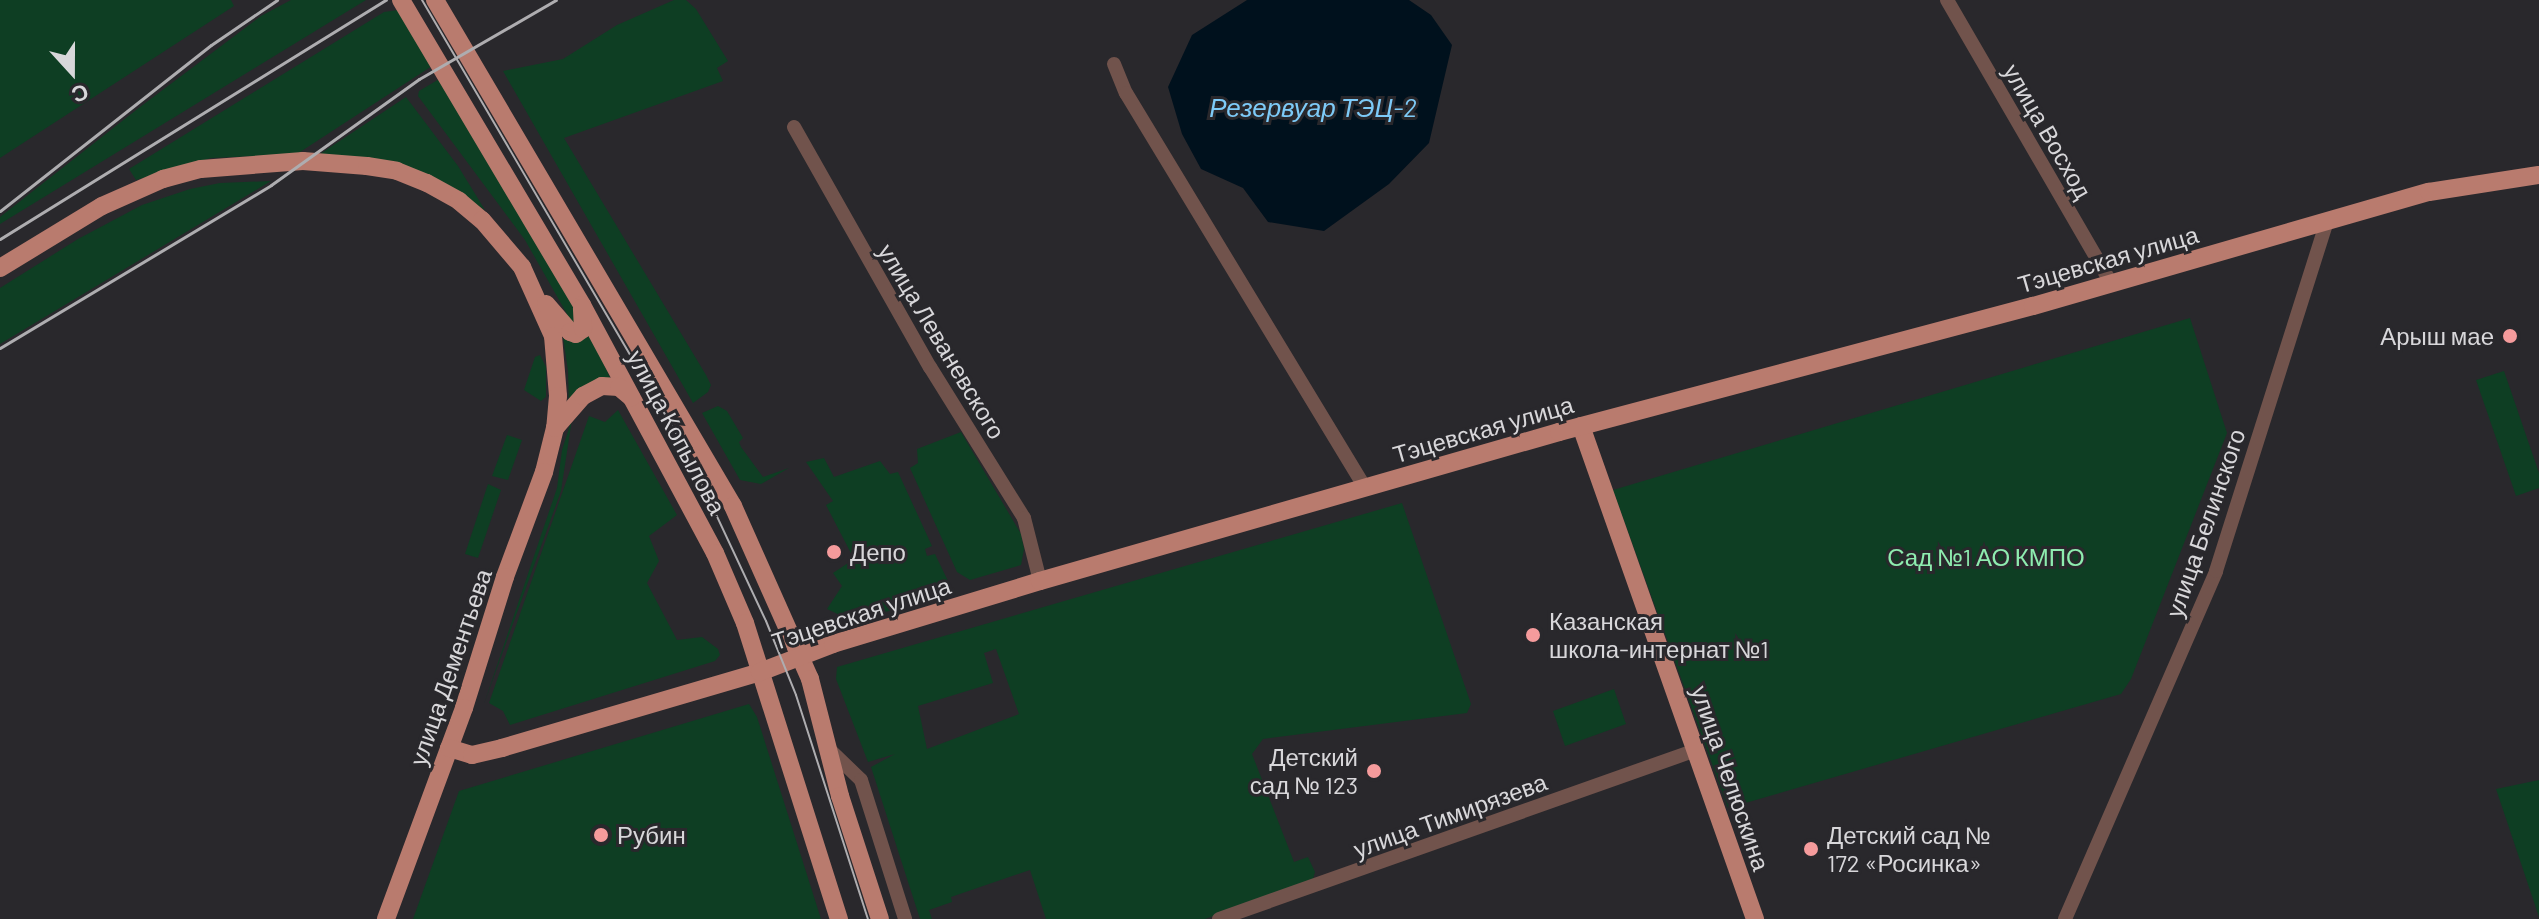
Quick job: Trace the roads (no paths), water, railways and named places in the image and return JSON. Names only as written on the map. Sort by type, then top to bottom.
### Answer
[{"type":"main road","name":"улица Копылова","points":[[401,0],[582,305],[636,401],[717,558],[745,623],[839,919]]},
{"type":"main road","name":"улица Копылова","points":[[435,0],[733,506],[801,656],[832,752],[840,796],[880,919]]},
{"type":"main road","points":[[0,268],[102,206],[163,179],[239,164],[316,162],[397,171],[459,201],[507,246],[535,291],[572,334],[583,329],[582,305]]},
{"type":"main road","name":"Тэцевская улица","points":[[449,748],[472,755],[502,748],[760,672],[801,656],[1040,581],[1581,426],[2111,283],[2429,192],[2539,175]]},
{"type":"main road","name":"улица Дементьева","points":[[386,919],[449,748],[544,472],[555,428],[558,396],[554,346],[535,291]]},
{"type":"main road","points":[[555,428],[583,396],[602,386],[619,387],[636,401]]},
{"type":"main road","name":"улица Челюскина","points":[[1581,426],[1755,919]]},
{"type":"street","name":"улица Восход","points":[[1947,0],[2111,283]]},
{"type":"street","points":[[1114,64],[1126,93],[1365,488]]},
{"type":"street","name":"улица Леваневского","points":[[794,127],[922,354],[1024,518],[1040,581]]},
{"type":"street","name":"улица Белинского","points":[[2065,919],[2216,571],[2327,222]]},
{"type":"street","name":"улица Тимирязева","points":[[1219,919],[1696,750]]},
{"type":"street","name":"улица Копылова","points":[[832,752],[861,780],[905,919]]},
{"type":"water","name":"Резервуар ТЭЦ-2","points":[[1247,0],[1409,0],[1431,15],[1452,45],[1429,143],[1389,184],[1324,231],[1268,222],[1243,188],[1201,169],[1182,134],[1168,87],[1192,35]]},
{"type":"tram line","points":[[422,0],[680,440],[706,493],[766,621],[796,695],[868,919]]},
{"type":"railway","points":[[0,211],[211,45],[277,0]]},
{"type":"railway","points":[[0,239],[386,0]]},
{"type":"railway","points":[[0,348],[271,185],[419,79],[556,0]]},
{"type":"place","name":"Арыш мае","points":[[2510,336]]},
{"type":"place","name":"Депо","points":[[834,552]]},
{"type":"place","name":"Казанская школа-интернат №1","points":[[1533,635]]},
{"type":"place","name":"Детский сад № 123","points":[[1374,771]]},
{"type":"place","name":"Рубин","points":[[601,835]]},
{"type":"place","name":"Детский сад № 172 «Росинка»","points":[[1811,849]]},
{"type":"park label","name":"Сад №1 АО КМПО","points":[[1986,557]]}]
